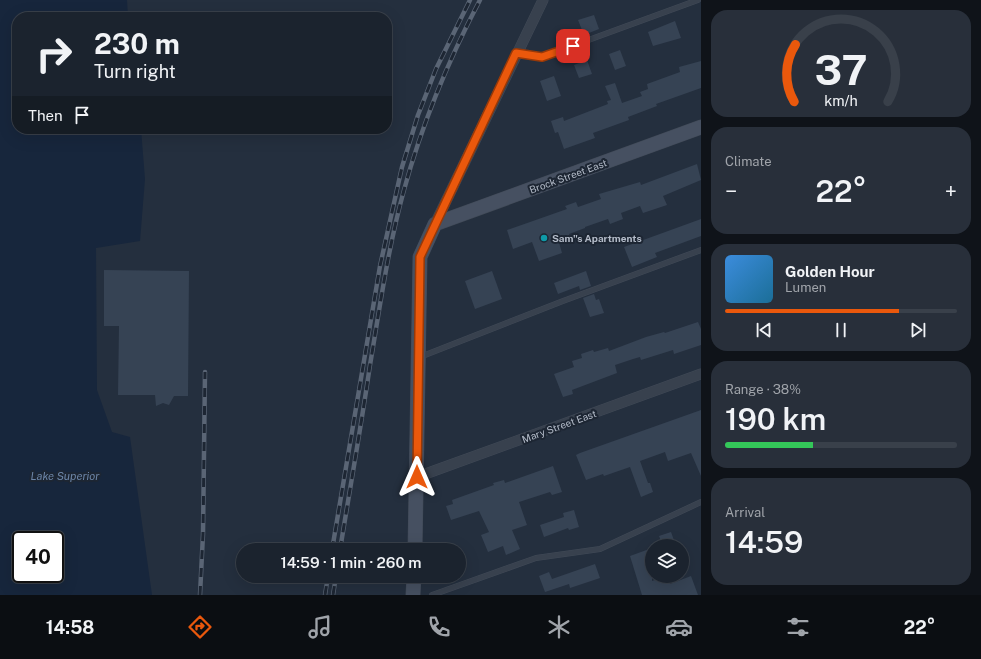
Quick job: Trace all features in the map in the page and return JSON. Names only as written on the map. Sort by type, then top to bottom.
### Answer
[{"type":"street","points":[[415,543],[420,257],[516,53],[543,0]]},
{"type":"street","name":"Brock Street East","points":[[435,224],[701,127]]},
{"type":"street","name":"Mary Street East","points":[[417,477],[701,374]]},
{"type":"street","points":[[413,595],[414,583]]},
{"type":"lane","points":[[516,53],[542,57],[698,0]]},
{"type":"lane","points":[[418,358],[563,301],[701,250]]},
{"type":"lane","points":[[432,595],[536,558],[600,549],[701,502]]},
{"type":"water","name":"Lake Superior","points":[[0,0],[127,0],[128,12],[12,12],[12,134],[141,134],[145,179],[140,241],[96,248],[97,390],[112,432],[130,437],[152,595],[0,595]]},
{"type":"building","points":[[594,15],[599,29],[584,35],[578,20]]},
{"type":"building","points":[[675,21],[681,38],[653,46],[648,32]]},
{"type":"building","points":[[620,50],[626,66],[615,70],[609,54]]},
{"type":"building","points":[[587,60],[592,74],[579,78],[574,65]]},
{"type":"building","points":[[701,61],[701,88],[656,104],[657,106],[628,117],[629,120],[593,133],[595,138],[564,149],[558,132],[555,133],[551,121],[563,117],[564,121],[608,104],[607,101],[611,100],[605,86],[615,83],[622,103],[642,96],[640,92],[648,89],[647,84],[680,72],[679,67]]},
{"type":"building","points":[[554,76],[561,96],[547,101],[540,81]]},
{"type":"building","points":[[697,164],[701,180],[663,196],[667,205],[643,213],[640,206],[621,213],[623,219],[610,224],[608,219],[569,234],[569,236],[558,239],[562,253],[539,261],[532,242],[513,249],[507,230],[567,209],[565,206],[576,202],[578,207],[601,199],[599,194],[640,182],[641,185]]},
{"type":"building","points":[[701,219],[701,236],[655,253],[657,257],[632,267],[624,247]]},
{"type":"building","points":[[104,270],[189,271],[188,396],[174,396],[169,405],[163,403],[156,406],[155,395],[118,395],[119,326],[104,326]]},
{"type":"building","points":[[492,271],[502,299],[475,309],[465,281]]},
{"type":"building","points":[[586,271],[591,286],[580,290],[579,286],[558,294],[554,283]]},
{"type":"building","points":[[594,294],[596,300],[599,299],[604,313],[590,317],[583,298]]},
{"type":"building","points":[[698,322],[701,329],[701,345],[674,354],[673,350],[641,360],[640,357],[615,365],[617,373],[572,390],[573,394],[563,397],[554,374],[574,367],[572,361],[582,358],[581,354],[593,350],[594,352],[608,348],[609,351],[646,337],[665,333]]},
{"type":"building","points":[[701,410],[701,476],[691,453],[668,461],[665,452],[640,461],[653,492],[641,497],[630,467],[604,476],[603,474],[586,480],[576,455]]},
{"type":"building","points":[[553,466],[562,492],[552,495],[550,492],[519,502],[527,525],[512,530],[520,549],[506,555],[503,546],[488,552],[481,535],[489,532],[479,511],[451,520],[446,506],[453,504],[452,500],[494,485],[493,483],[504,480],[505,483]]},
{"type":"building","points":[[574,510],[579,527],[569,530],[568,528],[544,537],[540,525],[564,517],[563,513]]},
{"type":"building","points":[[671,532],[674,539],[660,539],[659,536]]},
{"type":"building","points":[[645,551],[645,583],[689,583],[689,577],[691,576],[698,595],[642,595],[630,556]]},
{"type":"building","points":[[595,564],[600,578],[570,588],[569,584],[545,592],[539,576],[549,572],[552,579]]},
{"type":"railway","points":[[333,543],[380,266],[402,167],[418,115],[436,69],[470,0]]},
{"type":"railway","points":[[341,543],[381,299],[398,212],[411,165],[437,93],[457,46],[480,0]]},
{"type":"railway","points":[[200,595],[203,534],[205,372]]},
{"type":"railway","points":[[325,595],[327,583]]},
{"type":"railway","points":[[333,595],[335,583]]},
{"type":"place","name":"Sam\"s Apartments","points":[[544,238]]},
{"type":"route","points":[[417,477],[420,257],[516,53],[542,57],[573,46]]}]
